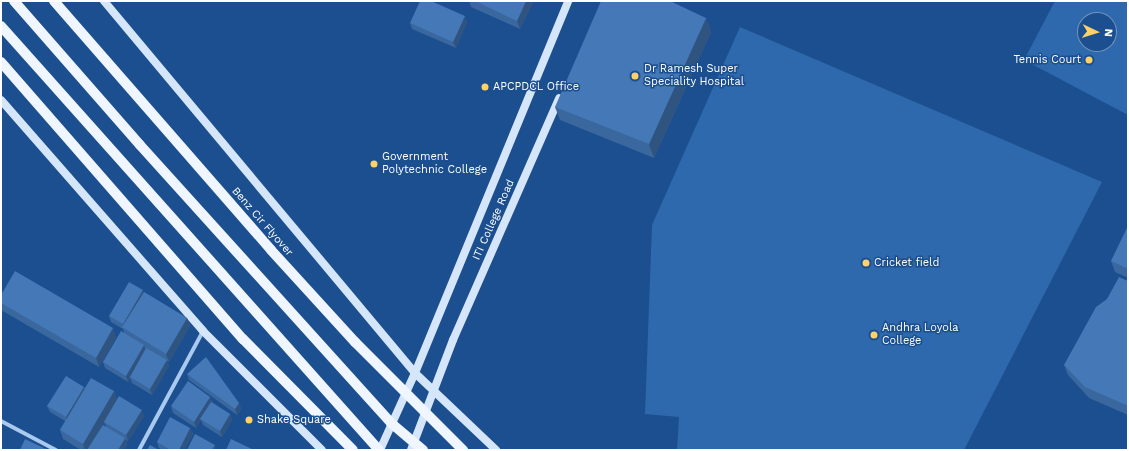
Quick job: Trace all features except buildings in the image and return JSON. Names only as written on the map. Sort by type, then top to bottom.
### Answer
[{"type":"main road","points":[[14,1],[140,145],[391,423],[413,446],[424,450]]},
{"type":"main road","name":"Benz Cir Flyover","points":[[54,1],[271,250],[355,342],[463,450]]},
{"type":"main road","points":[[1,26],[380,450]]},
{"type":"main road","points":[[1,62],[243,339],[353,450]]},
{"type":"street","points":[[104,1],[415,373],[496,450]]},
{"type":"street","name":"ITI College Road","points":[[380,450],[415,373],[568,1]]},
{"type":"street","name":"ITI College Road","points":[[413,446],[453,340],[563,91]]},
{"type":"street","points":[[1,100],[203,331],[322,450]]},
{"type":"street","points":[[139,450],[203,331]]},
{"type":"street","points":[[1,421],[56,450]]},
{"type":"shaded area","points":[[1055,1],[1128,1],[1128,115],[1024,60]]},
{"type":"shaded area","name":"Andhra Loyola College","points":[[740,27],[1102,182],[964,450],[677,450],[679,417],[645,414],[652,225]]},
{"type":"place","name":"Tennis Court","points":[[1089,60]]},
{"type":"place","name":"Dr Ramesh Super Speciality Hospital","points":[[635,76]]},
{"type":"place","name":"APCPDCL Office","points":[[485,87]]},
{"type":"place","name":"Government Polytechnic College","points":[[374,164]]},
{"type":"place","name":"Cricket field","points":[[866,263]]},
{"type":"place","name":"Andhra Loyola College","points":[[874,335]]},
{"type":"place","name":"Shake Square","points":[[249,420]]}]
